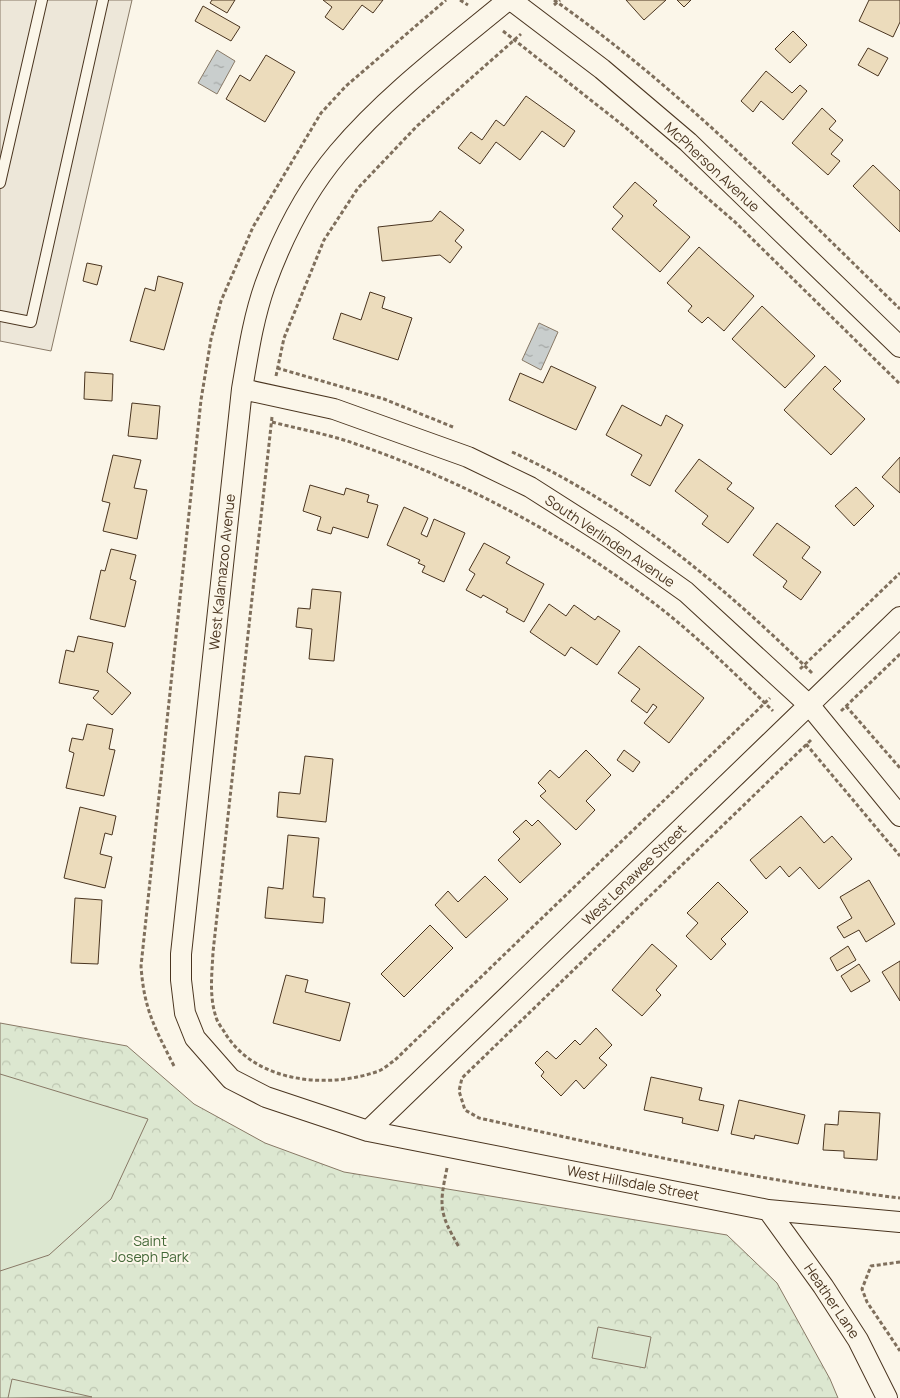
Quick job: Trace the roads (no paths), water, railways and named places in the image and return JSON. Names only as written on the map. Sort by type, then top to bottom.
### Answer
[{"type":"street","name":"West Kalamazoo Avenue","points":[[368,1131],[266,1096],[231,1079],[195,1038],[185,1013],[180,954],[242,389],[252,330],[265,286],[281,244],[301,205],[338,153],[391,98],[509,0]]},
{"type":"street","name":"McPherson Avenue","points":[[509,0],[602,69],[688,142],[900,347]]},
{"type":"street","name":"South Verlinden Avenue","points":[[242,389],[334,409],[459,454],[530,487],[610,538],[686,592],[810,706],[900,816]]},
{"type":"street","name":"West Lenawee Street","points":[[368,1131],[900,617]]},
{"type":"street","name":"West Hillsdale Street","points":[[368,1131],[768,1210],[900,1222]]},
{"type":"street","name":"Heather Lane","points":[[768,1210],[858,1340],[887,1398]]},
{"type":"lane","points":[[0,183],[42,0]]},
{"type":"lane","points":[[0,316],[32,322],[102,0]]},
{"type":"water","points":[[217,50],[235,61],[217,94],[198,83]]},
{"type":"water","points":[[539,323],[558,332],[541,370],[522,360]]},
{"type":"park label","name":"Saint Joseph Park","points":[[150,1250]]}]
